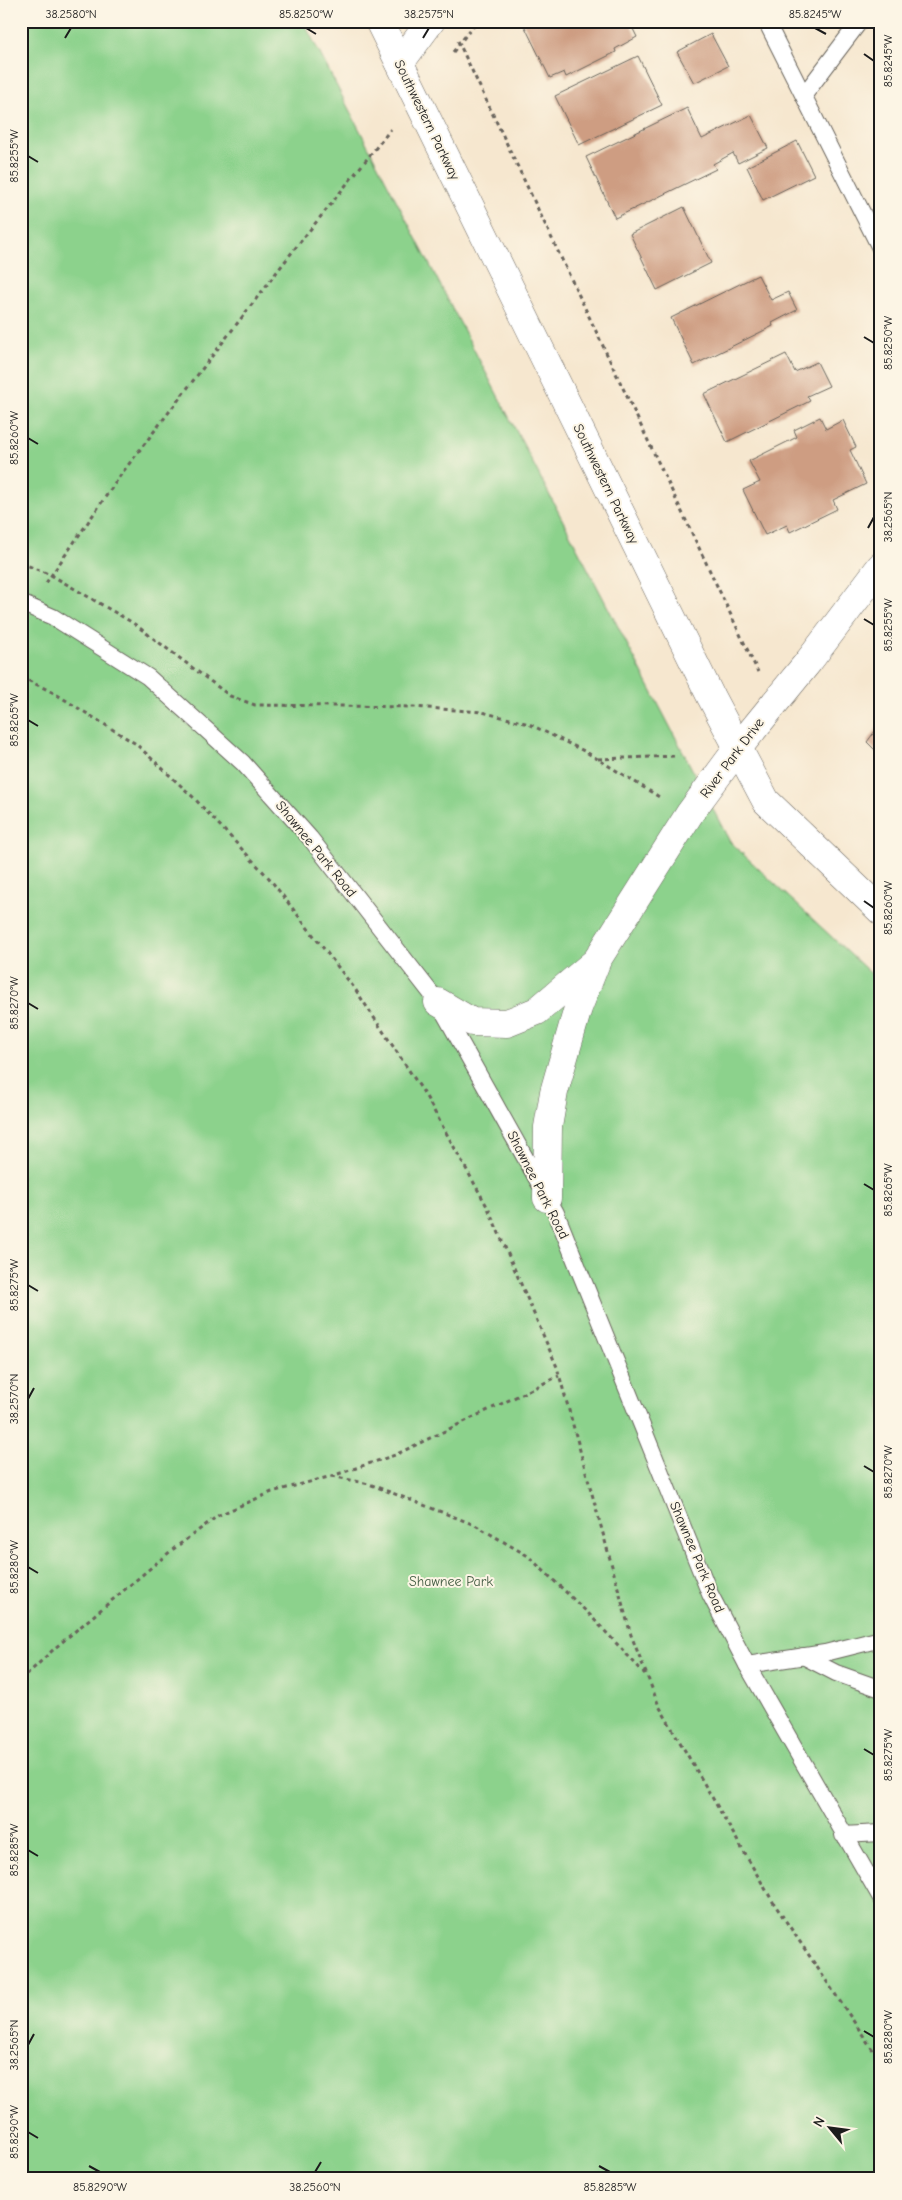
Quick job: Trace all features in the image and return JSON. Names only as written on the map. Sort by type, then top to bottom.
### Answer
[{"type":"street","name":"Southwestern Parkway","points":[[379,21],[738,748],[766,801],[881,911]]},
{"type":"street","points":[[400,63],[431,21]]},
{"type":"street","name":"River Park Drive","points":[[547,1198],[548,1127],[554,1092],[578,1008],[597,960],[690,813],[738,748],[881,566]]},
{"type":"street","name":"River Park Drive","points":[[438,1002],[472,1022],[507,1023],[538,1011],[597,960]]},
{"type":"lane","points":[[766,21],[881,250]]},
{"type":"lane","points":[[804,95],[860,21]]},
{"type":"lane","name":"Shawnee Park Road","points":[[27,605],[53,617],[148,677],[243,763],[310,838],[438,1002],[556,1213],[710,1594],[843,1836],[881,1898]]},
{"type":"lane","points":[[747,1664],[803,1656],[881,1639]]},
{"type":"lane","points":[[803,1656],[836,1673],[881,1689]]},
{"type":"lane","points":[[843,1836],[881,1833]]},
{"type":"path","points":[[460,44],[477,21]]},
{"type":"path","points":[[455,35],[773,705]]},
{"type":"path","points":[[27,605],[51,575],[134,458],[293,251],[391,129]]},
{"type":"path","points":[[21,563],[51,575],[133,623],[230,696],[255,705],[414,707],[482,712],[529,724],[597,759],[661,798]]},
{"type":"path","points":[[21,677],[54,692],[144,750],[193,797],[269,878],[355,989],[424,1093],[488,1208],[559,1376],[632,1634],[659,1706],[773,1902],[881,2062]]},
{"type":"path","points":[[597,759],[677,756]]},
{"type":"path","points":[[21,1680],[55,1648],[150,1568],[219,1515],[272,1492],[332,1476],[395,1455],[559,1376]]},
{"type":"path","points":[[332,1476],[368,1484],[475,1524],[528,1556],[589,1614],[647,1676]]},
{"type":"green space","name":"Shawnee Park","points":[[21,21],[303,21],[730,842],[881,983],[881,2179],[21,2179]]},
{"type":"building","points":[[522,21],[629,21],[637,37],[615,49],[616,52],[566,77],[564,72],[550,78]]},
{"type":"building","points":[[711,34],[728,66],[694,83],[677,52]]},
{"type":"building","points":[[638,56],[662,105],[579,145],[555,96]]},
{"type":"building","points":[[687,108],[702,139],[751,115],[768,148],[738,163],[733,153],[713,164],[716,169],[615,218],[586,157]]},
{"type":"building","points":[[797,141],[814,175],[763,200],[747,167]]},
{"type":"building","points":[[684,207],[711,263],[657,290],[630,234]]},
{"type":"building","points":[[758,275],[771,300],[788,292],[797,310],[772,323],[773,326],[694,365],[671,318]]},
{"type":"building","points":[[786,354],[795,372],[817,362],[829,386],[807,396],[810,401],[727,442],[704,394]]},
{"type":"building","points":[[820,417],[826,429],[843,420],[856,447],[850,450],[866,484],[833,500],[837,509],[790,532],[787,525],[765,535],[743,490],[760,482],[749,461],[797,437],[794,430]]},
{"type":"building","points":[[881,723],[881,756],[867,742]]}]
